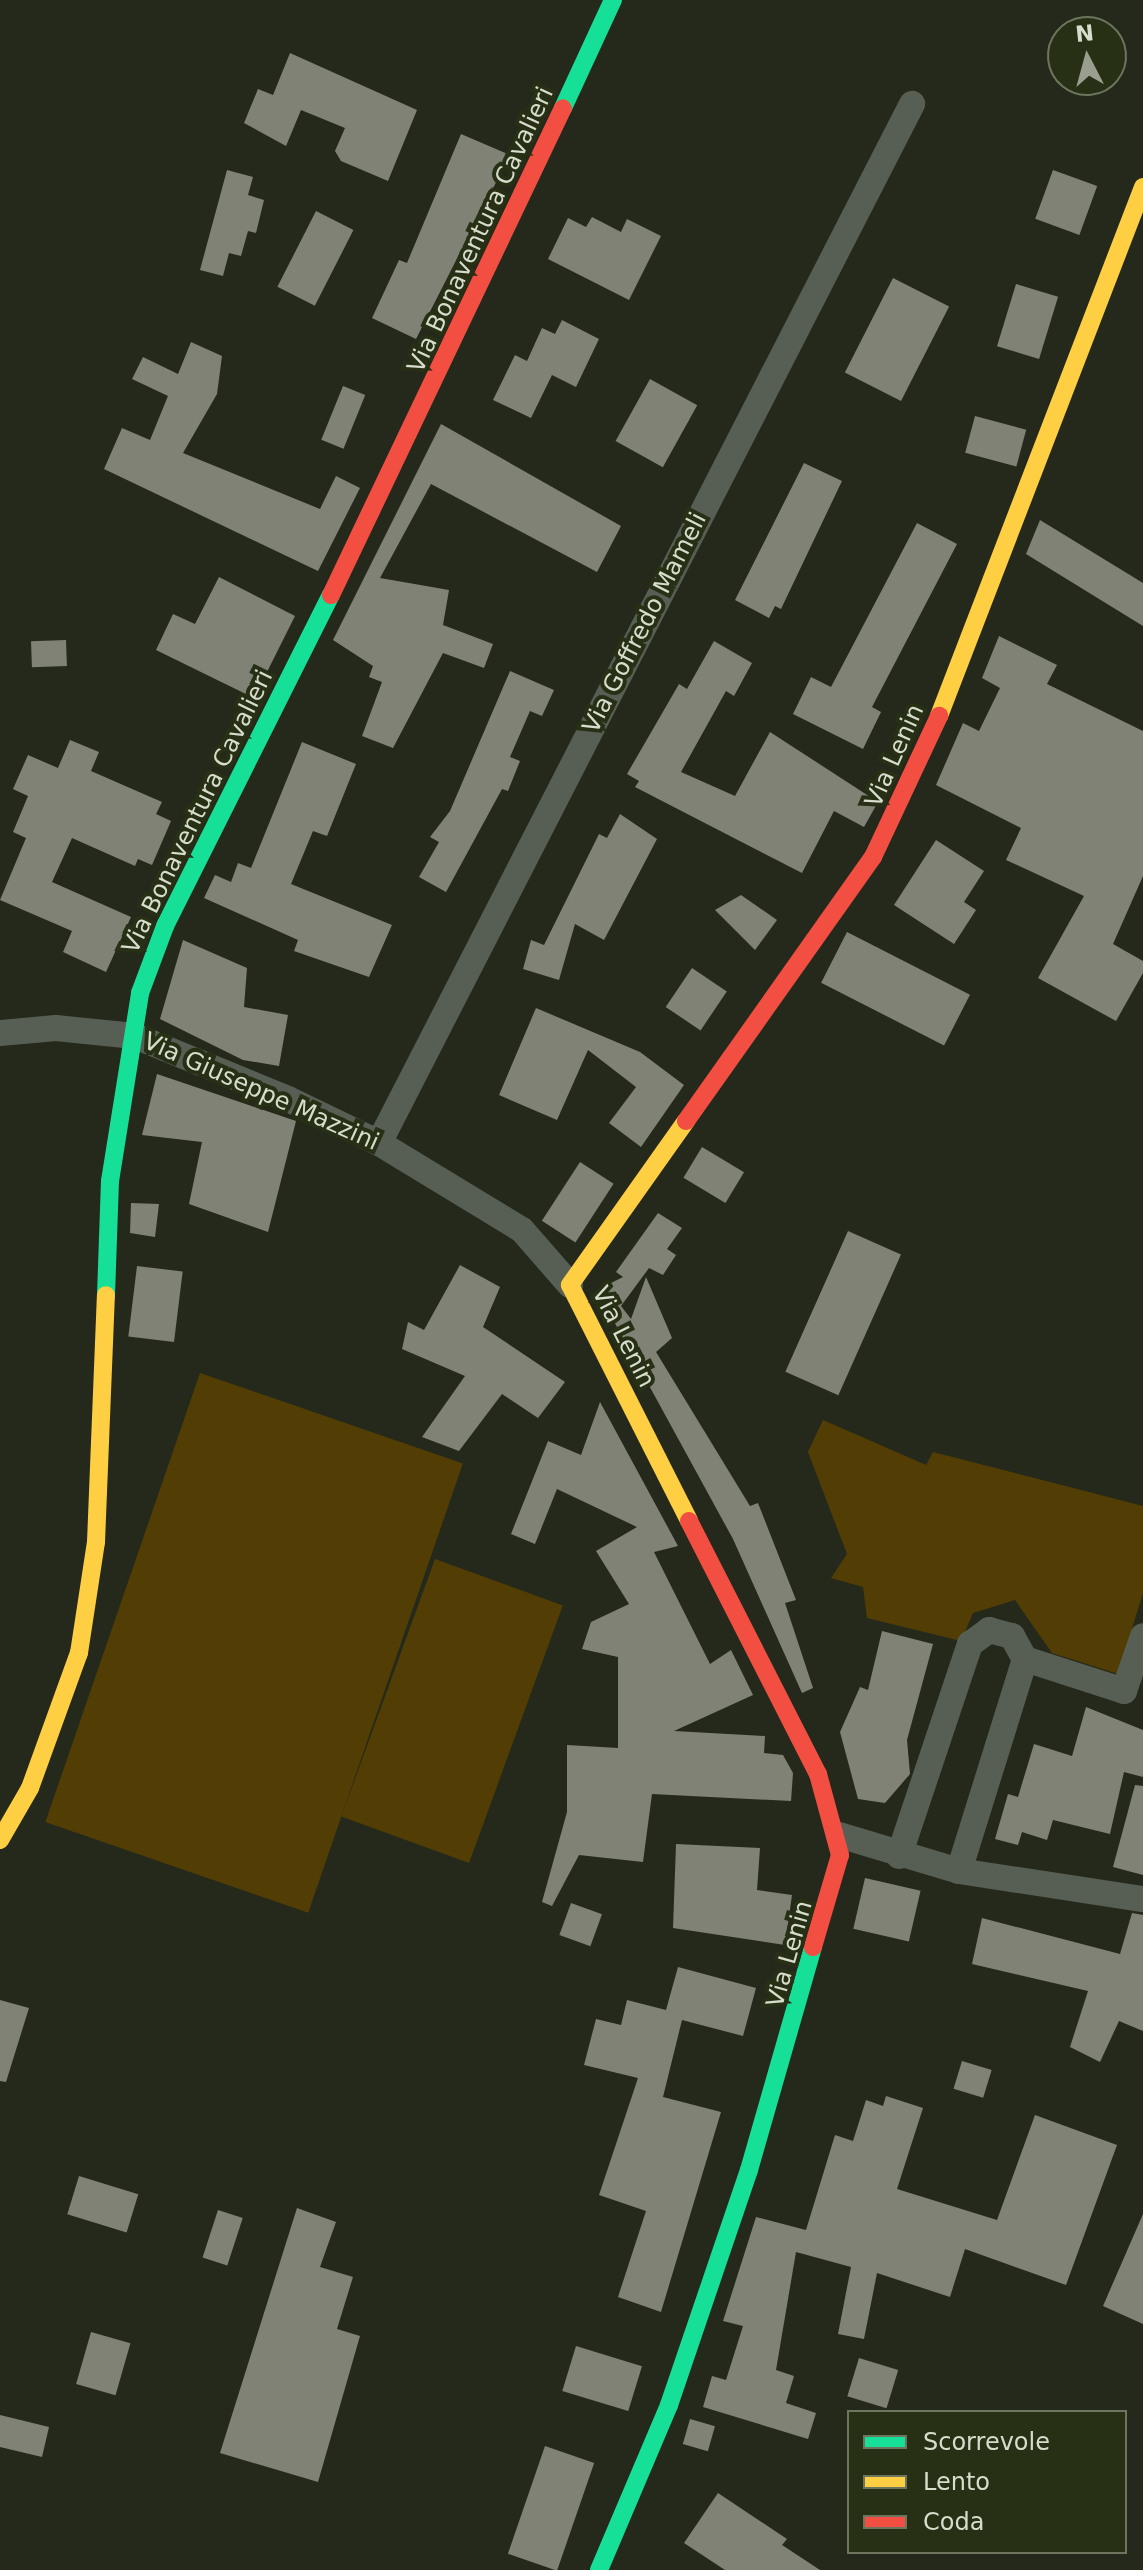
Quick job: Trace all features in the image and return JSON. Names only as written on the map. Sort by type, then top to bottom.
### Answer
[{"type":"street","name":"Via Bonaventura Cavalieri","points":[[0,1840],[30,1788],[79,1653],[96,1542],[110,1181],[140,993],[165,926],[437,383],[613,0]]},
{"type":"street","name":"Via Goffredo Mameli","points":[[379,1143],[912,104]]},
{"type":"street","name":"Via Lenin","points":[[599,2570],[669,2405],[752,2158],[838,1872],[839,1835],[818,1774],[570,1285],[873,857],[914,782],[1143,187]]},
{"type":"street","name":"Via Giuseppe Mazzini","points":[[0,1033],[56,1028],[135,1036],[379,1143],[522,1230],[570,1285]]},
{"type":"street","points":[[899,1856],[970,1644],[989,1630],[1012,1636],[1025,1659],[1124,1691],[1143,1636]]},
{"type":"street","points":[[959,1871],[1025,1659]]},
{"type":"street","points":[[839,1835],[899,1856],[959,1871],[1143,1899]]},
{"type":"shaded area","points":[[200,1373],[463,1464],[308,1913],[45,1822]]},
{"type":"shaded area","points":[[823,1420],[926,1465],[933,1452],[1143,1506],[1143,1593],[1118,1674],[1052,1653],[1015,1600],[973,1613],[961,1641],[867,1618],[863,1587],[831,1578],[847,1554],[808,1452]]},
{"type":"shaded area","points":[[435,1559],[563,1606],[469,1863],[341,1816]]},
{"type":"building","points":[[290,53],[417,110],[388,181],[341,161],[335,151],[345,128],[301,110],[286,146],[244,123],[258,89],[273,95]]},
{"type":"building","points":[[461,134],[510,155],[416,339],[372,318],[399,260],[407,263]]},
{"type":"building","points":[[227,170],[253,177],[248,195],[264,200],[256,233],[248,231],[241,256],[229,253],[223,276],[200,270]]},
{"type":"building","points":[[1053,170],[1097,186],[1079,235],[1035,219]]},
{"type":"building","points":[[316,211],[353,230],[315,306],[277,287]]},
{"type":"building","points":[[592,217],[621,232],[627,219],[661,236],[629,300],[548,259],[568,218],[586,227]]},
{"type":"building","points":[[893,278],[949,307],[901,401],[845,372]]},
{"type":"building","points":[[1016,284],[1058,297],[1039,359],[997,346]]},
{"type":"building","points":[[562,320],[599,339],[576,387],[552,375],[531,418],[493,400],[515,355],[527,361],[542,328],[555,334]]},
{"type":"building","points":[[191,342],[222,356],[217,394],[183,453],[320,509],[336,476],[360,488],[318,571],[104,469],[122,428],[150,440],[168,396],[132,379],[143,357],[178,374]]},
{"type":"building","points":[[650,379],[697,405],[663,467],[616,441]]},
{"type":"building","points":[[343,386],[365,395],[344,449],[321,440]]},
{"type":"building","points":[[975,416],[1026,430],[1016,466],[965,453]]},
{"type":"building","points":[[441,424],[621,526],[597,572],[431,484],[380,578],[449,590],[443,625],[493,644],[484,668],[443,653],[393,748],[362,736],[382,682],[369,677],[373,666],[333,640]]},
{"type":"building","points":[[804,463],[842,481],[781,609],[775,606],[769,618],[735,600]]},
{"type":"building","points":[[1040,520],[1143,583],[1143,626],[1026,554]]},
{"type":"building","points":[[917,523],[957,544],[872,707],[881,712],[863,749],[793,714],[811,677],[831,687]]},
{"type":"building","points":[[219,577],[295,616],[254,698],[156,650],[173,614],[195,624]]},
{"type":"building","points":[[999,636],[1057,665],[1047,684],[1143,731],[1143,876],[1113,944],[1143,961],[1143,973],[1116,1021],[1038,978],[1084,896],[1006,860],[1021,828],[936,785],[963,723],[979,731],[1000,688],[982,678]]},
{"type":"building","points":[[66,640],[67,666],[32,667],[31,641]]},
{"type":"building","points":[[714,641],[752,663],[734,696],[726,691],[681,772],[735,796],[770,732],[878,802],[864,827],[834,811],[802,873],[635,787],[639,781],[627,774],[679,684],[687,689]]},
{"type":"building","points":[[510,671],[554,690],[542,716],[530,711],[510,757],[520,761],[508,791],[502,789],[446,892],[419,877],[439,842],[430,837],[450,811]]},
{"type":"building","points":[[70,740],[99,752],[91,771],[162,802],[156,814],[171,821],[152,865],[138,859],[135,866],[72,838],[52,882],[131,917],[106,972],[63,952],[72,931],[0,900],[26,838],[13,832],[28,796],[13,789],[28,755],[58,768]]},
{"type":"building","points":[[302,742],[356,764],[327,836],[313,831],[291,884],[392,925],[369,977],[294,951],[298,940],[204,898],[215,875],[231,882],[238,863],[251,868]]},
{"type":"building","points":[[620,814],[657,839],[604,940],[575,924],[559,980],[523,969],[531,940],[544,945],[599,834],[607,838]]},
{"type":"building","points":[[936,840],[984,871],[964,902],[976,910],[954,944],[894,905]]},
{"type":"building","points":[[741,895],[777,920],[755,950],[715,910]]},
{"type":"building","points":[[847,932],[970,995],[944,1045],[821,983]]},
{"type":"building","points":[[183,940],[247,968],[244,1007],[288,1015],[279,1066],[243,1060],[160,1019]]},
{"type":"building","points":[[692,968],[727,991],[701,1030],[666,1007]]},
{"type":"building","points":[[536,1008],[640,1052],[684,1085],[641,1147],[609,1123],[636,1087],[588,1050],[557,1120],[499,1095]]},
{"type":"building","points":[[157,1074],[296,1121],[268,1232],[189,1204],[202,1142],[142,1135]]},
{"type":"building","points":[[702,1147],[744,1172],[725,1203],[683,1178]]},
{"type":"building","points":[[580,1162],[614,1184],[575,1242],[542,1221]]},
{"type":"building","points":[[131,1203],[159,1204],[155,1237],[130,1233]]},
{"type":"building","points":[[658,1213],[682,1228],[667,1249],[676,1255],[663,1275],[649,1268],[621,1306],[631,1319],[646,1277],[672,1338],[656,1352],[750,1506],[758,1503],[796,1600],[785,1603],[813,1688],[802,1693],[733,1539],[605,1305],[601,1288],[623,1277],[616,1272]]},
{"type":"building","points":[[848,1231],[901,1255],[838,1395],[785,1372]]},
{"type":"building","points":[[460,1265],[500,1287],[483,1327],[565,1382],[538,1418],[502,1394],[459,1451],[422,1437],[465,1376],[402,1349],[408,1322],[424,1330]]},
{"type":"building","points":[[137,1266],[183,1272],[174,1342],[128,1336]]},
{"type":"building","points":[[600,1402],[678,1546],[654,1552],[710,1664],[731,1650],[753,1695],[674,1731],[765,1736],[764,1753],[783,1755],[793,1773],[791,1801],[652,1794],[643,1862],[579,1855],[552,1906],[542,1902],[567,1812],[567,1745],[618,1748],[618,1657],[582,1649],[591,1622],[629,1604],[596,1551],[637,1527],[557,1489],[535,1544],[511,1534],[548,1441],[581,1455]]},
{"type":"building","points":[[882,1631],[933,1644],[907,1740],[910,1774],[885,1803],[858,1799],[840,1732],[860,1687],[868,1690]]},
{"type":"building","points":[[1086,1707],[1143,1730],[1143,1777],[1124,1772],[1110,1834],[1053,1820],[1047,1840],[1022,1832],[1018,1845],[995,1839],[1008,1794],[1018,1797],[1034,1744],[1072,1756]]},
{"type":"building","points":[[1135,1785],[1143,1786],[1143,1875],[1113,1867]]},
{"type":"building","points":[[676,1844],[760,1848],[757,1890],[792,1895],[785,1945],[673,1928]]},
{"type":"building","points":[[865,1878],[921,1891],[909,1941],[853,1929]]},
{"type":"building","points":[[571,1903],[602,1914],[590,1946],[559,1935]]},
{"type":"building","points":[[1132,1913],[1143,1915],[1143,2031],[1119,2021],[1100,2062],[1070,2047],[1088,1991],[972,1964],[982,1918],[1120,1954]]},
{"type":"building","points":[[678,1967],[756,1988],[743,2036],[682,2020],[663,2097],[721,2112],[661,2312],[618,2297],[646,2211],[599,2195],[638,2078],[584,2065],[596,2019],[621,2025],[627,2000],[666,2010]]},
{"type":"building","points":[[0,2000],[29,2008],[6,2082],[0,2081]]},
{"type":"building","points":[[962,2061],[992,2070],[983,2098],[954,2089]]},
{"type":"building","points":[[886,2096],[923,2108],[897,2189],[997,2220],[1035,2115],[1117,2145],[1066,2285],[965,2249],[950,2297],[877,2273],[864,2339],[838,2334],[851,2267],[796,2252],[776,2370],[794,2376],[786,2403],[816,2413],[808,2439],[703,2407],[712,2376],[726,2380],[743,2326],[723,2321],[756,2217],[806,2230],[835,2135],[853,2141],[866,2100],[883,2106]]},
{"type":"building","points":[[79,2176],[138,2194],[127,2232],[67,2214]]},
{"type":"building","points":[[297,2208],[336,2222],[320,2267],[353,2277],[337,2329],[360,2336],[318,2482],[220,2453]]},
{"type":"building","points":[[218,2210],[243,2218],[227,2266],[203,2258]]},
{"type":"building","points":[[1143,2214],[1143,2324],[1103,2306]]},
{"type":"building","points":[[91,2332],[130,2343],[116,2395],[76,2384]]},
{"type":"building","points":[[576,2346],[642,2366],[628,2411],[562,2391]]},
{"type":"building","points":[[859,2358],[898,2370],[887,2408],[847,2396]]},
{"type":"building","points":[[0,2415],[49,2427],[42,2457],[0,2447]]},
{"type":"building","points":[[690,2419],[715,2426],[708,2451],[683,2444]]},
{"type":"building","points":[[545,2446],[594,2463],[557,2570],[508,2554]]},
{"type":"building","points":[[718,2493],[787,2539],[782,2545],[820,2570],[725,2570],[684,2543]]},
{"type":"traffic: fast","points":[[563,108],[613,0]]},
{"type":"traffic: fast","points":[[106,1295],[110,1181],[140,993],[165,926],[331,595]]},
{"type":"traffic: fast","points":[[599,2570],[669,2405],[749,2170],[813,1947]]},
{"type":"traffic: slow","points":[[939,716],[1143,187]]},
{"type":"traffic: slow","points":[[686,1121],[570,1285],[689,1521]]},
{"type":"traffic: slow","points":[[0,1840],[30,1788],[79,1653],[96,1542],[106,1295]]},
{"type":"traffic: jam","points":[[331,595],[563,108]]},
{"type":"traffic: jam","points":[[686,1121],[873,857],[939,716]]},
{"type":"traffic: jam","points":[[689,1521],[818,1774],[840,1855],[813,1947]]}]
